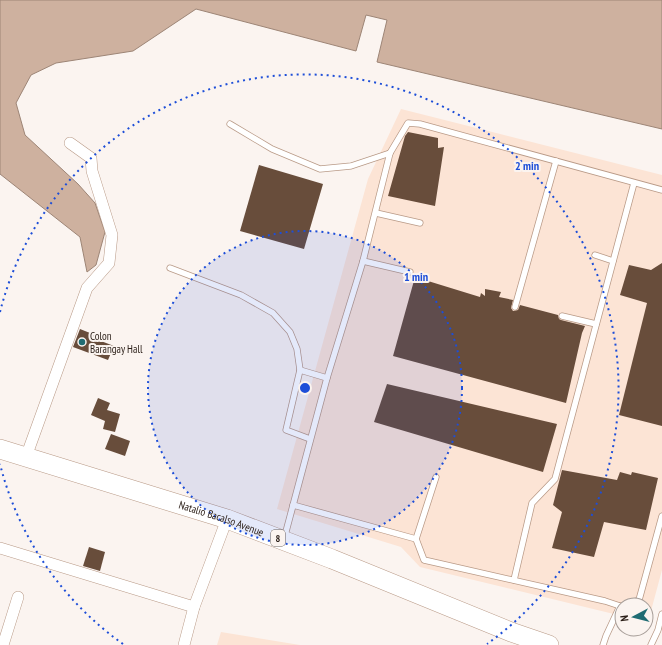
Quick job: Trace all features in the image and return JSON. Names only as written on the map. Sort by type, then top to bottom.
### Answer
[{"type":"highway","name":"Natalio Bacalso Avenue","points":[[0,449],[226,519],[284,540],[512,632],[549,645]]},
{"type":"street","points":[[26,457],[87,288],[109,263],[112,235],[92,171],[91,158],[70,143]]},
{"type":"street","points":[[184,645],[194,607],[226,519]]},
{"type":"street","points":[[0,548],[194,607]]},
{"type":"street","points":[[3,645],[18,598]]},
{"type":"lane","points":[[284,540],[327,378],[363,261],[390,154],[408,123],[420,124],[662,190]]},
{"type":"lane","points":[[230,124],[272,149],[320,169],[351,166],[390,154]]},
{"type":"lane","points":[[515,307],[556,161]]},
{"type":"lane","points":[[514,580],[532,503],[555,479],[634,183]]},
{"type":"lane","points":[[376,213],[420,223]]},
{"type":"lane","points":[[595,255],[613,260]]},
{"type":"lane","points":[[363,261],[410,272]]},
{"type":"lane","points":[[170,268],[241,295],[272,313],[290,332],[297,349],[300,370],[286,430],[310,439]]},
{"type":"lane","points":[[562,316],[596,324]]},
{"type":"lane","points":[[300,370],[327,378]]},
{"type":"lane","points":[[436,476],[416,539],[424,560],[614,604]]},
{"type":"lane","points":[[293,505],[416,539]]},
{"type":"lane","points":[[640,597],[662,516]]},
{"type":"lane","points":[[651,645],[660,630],[662,614]]},
{"type":"lane","points":[[603,645],[614,621]]},
{"type":"shaded area","points":[[0,0],[662,0],[662,129],[377,62],[387,20],[366,15],[356,51],[196,9],[133,51],[56,63],[31,75],[16,103],[25,135],[78,184],[95,203],[105,232],[96,265],[87,272],[80,237],[0,174]]},
{"type":"shaded area","points":[[401,109],[662,175],[662,570],[654,600],[654,597],[614,597],[614,614],[420,567],[401,547],[277,509],[368,179]]},
{"type":"shaded area","points":[[221,632],[300,645],[217,645]]},
{"type":"building","points":[[408,132],[438,138],[438,148],[444,147],[435,206],[388,196],[405,136]]},
{"type":"building","points":[[259,165],[323,184],[304,249],[240,231]]},
{"type":"building","points":[[662,263],[662,426],[619,415],[647,303],[620,295],[629,265],[651,270]]},
{"type":"building","points":[[415,277],[480,297],[481,293],[485,296],[485,289],[501,292],[499,297],[513,300],[511,308],[513,311],[518,310],[520,305],[558,315],[559,319],[561,320],[585,326],[582,333],[566,403],[393,356]]},
{"type":"building","points":[[80,329],[95,335],[93,338],[114,346],[108,360],[73,347]]},
{"type":"building","points":[[387,384],[557,424],[543,472],[374,422]]},
{"type":"building","points":[[98,398],[110,403],[107,410],[120,414],[115,432],[103,429],[105,421],[91,415]]},
{"type":"building","points":[[111,434],[130,441],[125,456],[105,449]]},
{"type":"building","points":[[562,470],[617,480],[620,472],[631,475],[632,472],[658,478],[646,530],[604,522],[594,557],[552,548],[562,512],[553,505]]},
{"type":"building","points":[[89,547],[105,552],[100,571],[83,566]]},
{"type":"place","name":"Colon Barangay Hall","points":[[82,342]]}]
